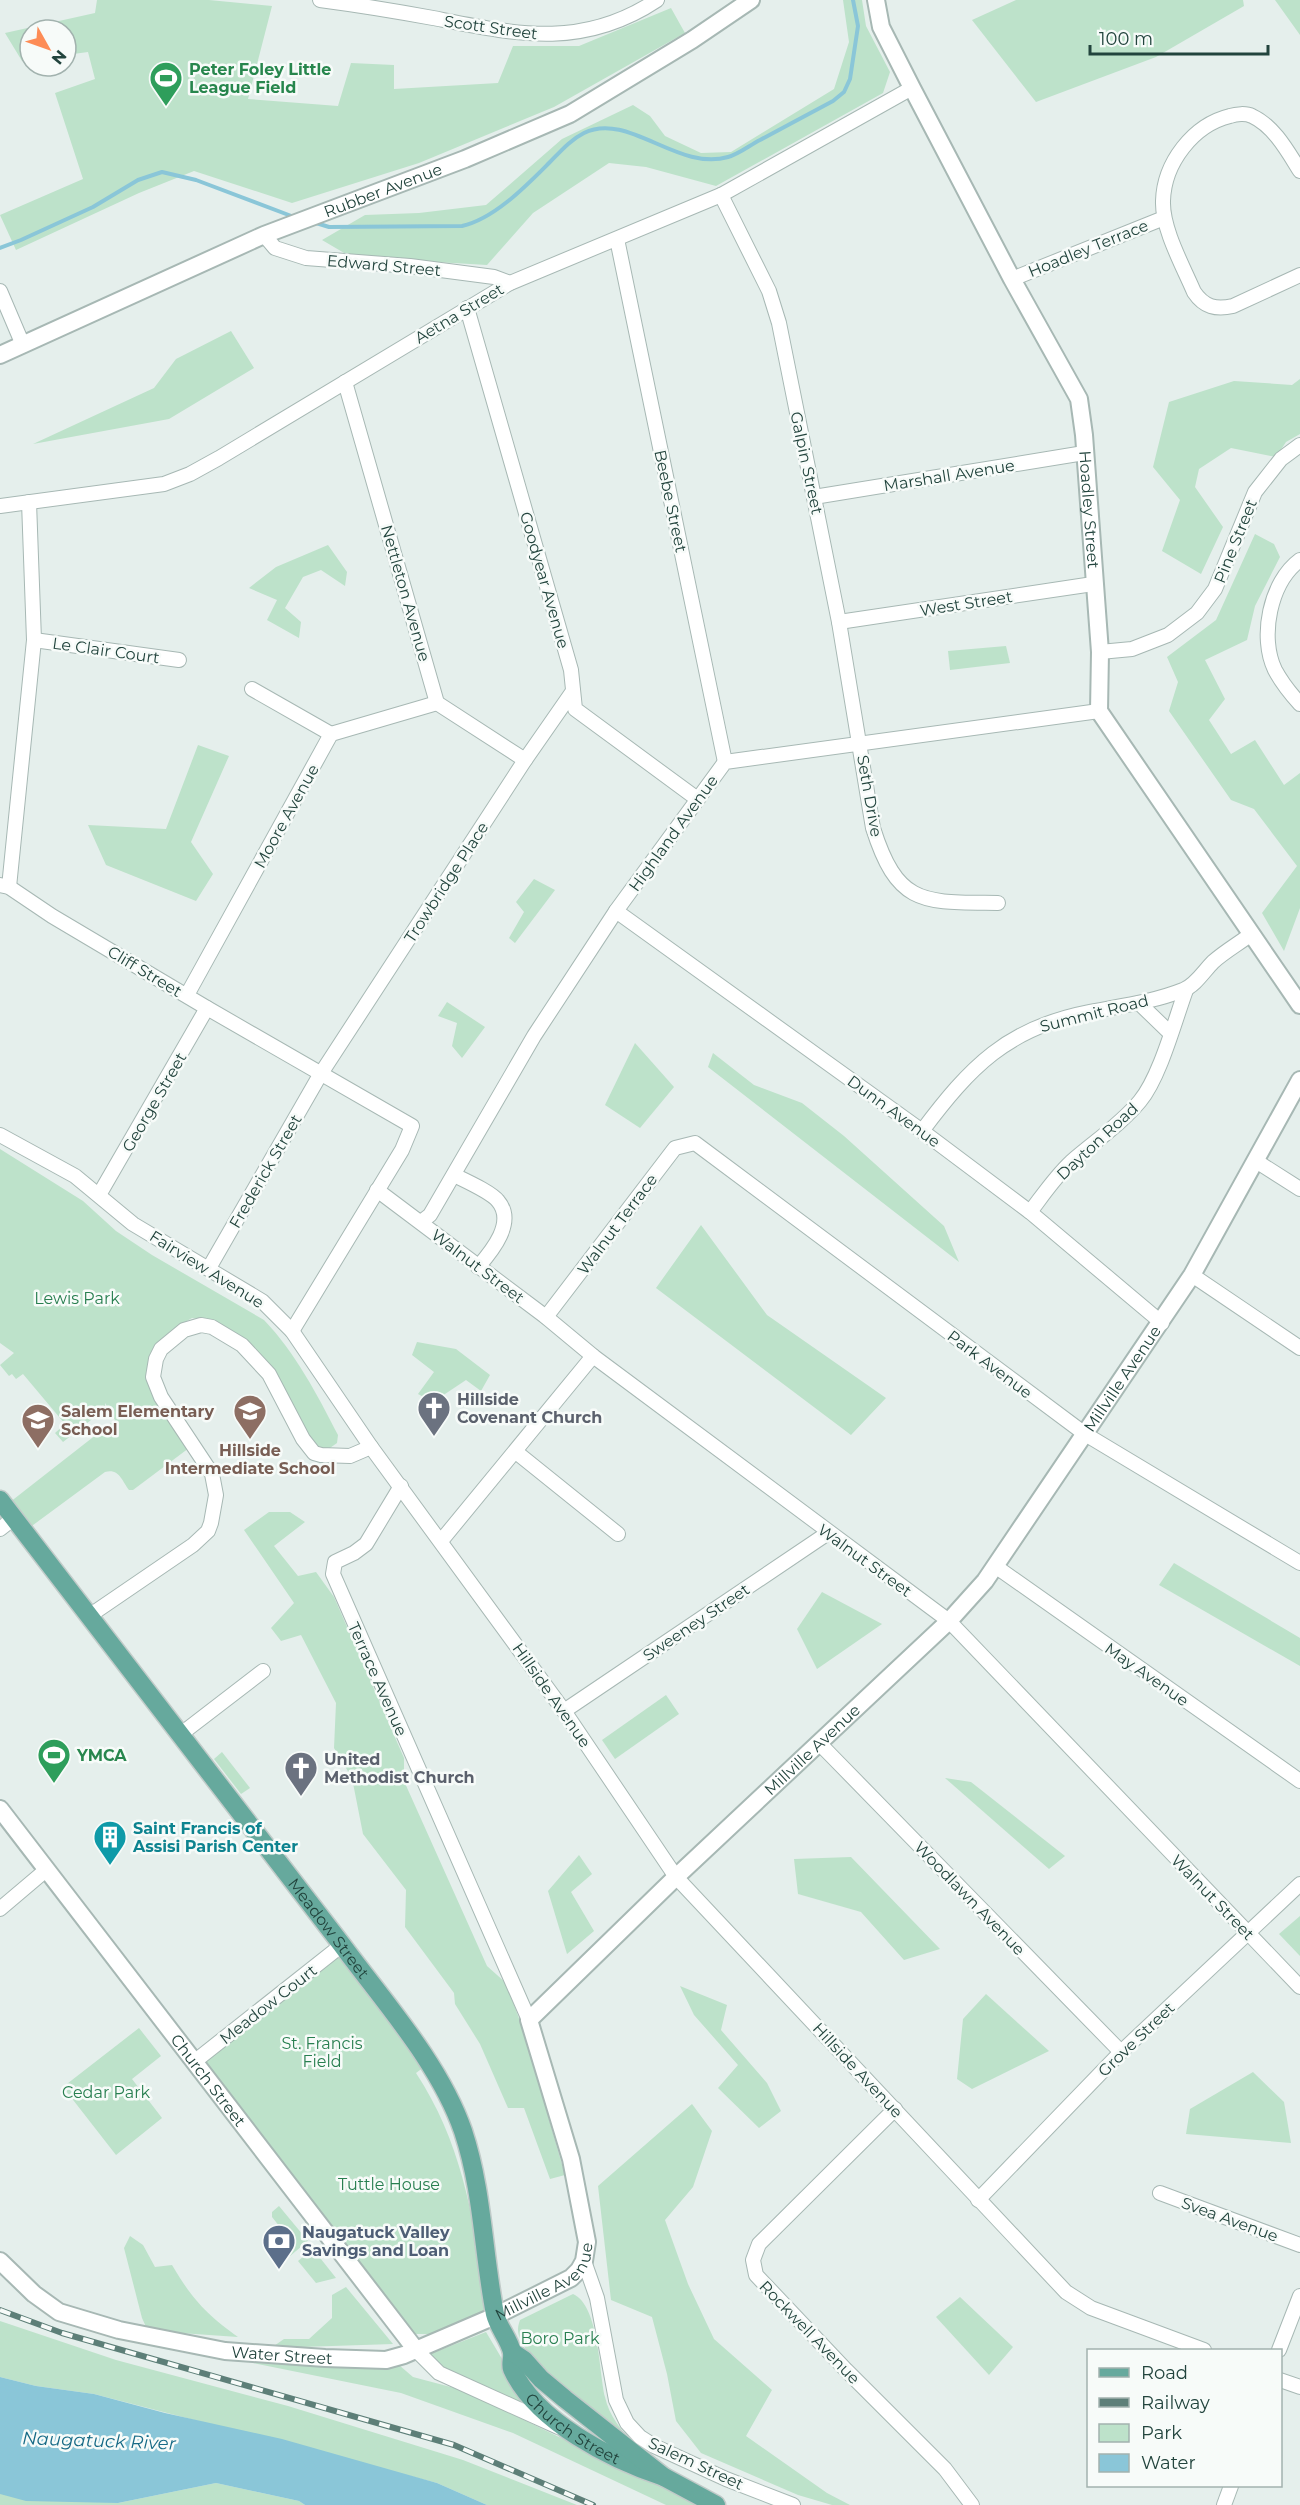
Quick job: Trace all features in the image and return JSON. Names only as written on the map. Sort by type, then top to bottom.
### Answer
[{"type":"main road","name":"Meadow Street","points":[[0,1500],[7,1524],[89,1616],[342,1945],[426,2061],[456,2113],[473,2166],[495,2316]]},
{"type":"main road","name":"Church Street","points":[[495,2316],[512,2352],[511,2367],[547,2415],[565,2430],[717,2505]]},
{"type":"main road","name":"Church Street","points":[[512,2352],[524,2360],[557,2392],[664,2477]]},
{"type":"street","name":"Scott Street","points":[[320,0],[499,31],[557,35],[583,32],[613,22],[657,0]]},
{"type":"street","name":"Rubber Avenue","points":[[0,355],[272,232],[465,159],[570,114],[672,53],[751,0]]},
{"type":"street","name":"Hoadley Street","points":[[876,0],[881,27],[912,88],[1012,279],[1079,399],[1084,435],[1093,584],[1100,652],[1099,711]]},
{"type":"street","name":"Aetna Street","points":[[0,506],[164,483],[190,474],[510,283],[721,195],[912,88]]},
{"type":"street","points":[[1300,171],[1272,131],[1250,115],[1233,115],[1215,120],[1192,137],[1170,170],[1163,200],[1164,218],[1194,292],[1201,303],[1210,307],[1233,306],[1300,275]]},
{"type":"street","name":"Galpin Street","points":[[721,195],[769,291],[778,323],[839,622],[860,742]]},
{"type":"street","name":"Hoadley Terrace","points":[[1012,279],[1164,218]]},
{"type":"street","name":"Edward Street","points":[[272,232],[275,248],[306,258],[411,266],[494,277],[510,283]]},
{"type":"street","name":"Beebe Street","points":[[617,239],[724,762]]},
{"type":"street","points":[[0,291],[23,345]]},
{"type":"street","name":"Goodyear Avenue","points":[[467,308],[571,670],[575,709],[696,798]]},
{"type":"street","name":"Nettleton Avenue","points":[[345,382],[437,703]]},
{"type":"street","name":"Pine Street","points":[[1100,652],[1132,649],[1168,635],[1197,613],[1215,589],[1255,492],[1281,459],[1300,445]]},
{"type":"street","name":"Marshall Avenue","points":[[814,497],[1084,453]]},
{"type":"street","name":"Cliff Street","points":[[28,502],[34,640],[5,886],[207,1008],[412,1126],[402,1150],[292,1331]]},
{"type":"street","points":[[1300,560],[1289,568],[1278,587],[1271,608],[1268,639],[1274,668],[1287,690],[1300,704]]},
{"type":"street","name":"West Street","points":[[839,622],[1093,584]]},
{"type":"street","name":"Le Clair Court","points":[[34,640],[179,660]]},
{"type":"street","points":[[252,689],[331,734],[437,703],[525,760]]},
{"type":"street","name":"Trowbridge Place","points":[[321,1075],[525,760],[573,691]]},
{"type":"street","points":[[1099,711],[1300,1005]]},
{"type":"street","name":"Highland Avenue","points":[[420,1222],[430,1215],[534,1036],[616,911],[724,762],[1099,711]]},
{"type":"street","name":"Moore Avenue","points":[[187,995],[331,734]]},
{"type":"street","name":"Seth Drive","points":[[860,742],[873,828],[882,858],[891,874],[902,886],[921,897],[944,903],[998,903]]},
{"type":"street","name":"Dunn Avenue","points":[[616,911],[922,1131],[1030,1212],[1162,1323]]},
{"type":"street","name":"Summit Road","points":[[922,1131],[961,1080],[998,1047],[1025,1031],[1089,1012],[1139,1003],[1186,990],[1215,961],[1250,934]]},
{"type":"street","name":"Dayton Road","points":[[1030,1212],[1048,1187],[1070,1164],[1131,1111],[1142,1098],[1153,1079],[1186,990]]},
{"type":"street","points":[[1139,1003],[1170,1033]]},
{"type":"street","name":"George Street","points":[[99,1195],[207,1008]]},
{"type":"street","name":"Frederick Street","points":[[209,1268],[321,1075]]},
{"type":"street","name":"Millville Avenue","points":[[416,2350],[495,2316],[571,2278],[584,2261],[587,2251],[586,2230],[576,2179],[529,2020],[676,1877],[949,1621],[985,1581],[1162,1323],[1192,1275],[1300,1080]]},
{"type":"street","name":"Fairview Avenue","points":[[0,1135],[75,1176],[134,1224],[262,1301],[292,1331],[371,1447]]},
{"type":"street","name":"Walnut Terrace","points":[[546,1317],[675,1148],[695,1143]]},
{"type":"street","name":"Park Avenue","points":[[695,1143],[1085,1434],[1300,1563]]},
{"type":"street","points":[[1256,1161],[1300,1189]]},
{"type":"street","points":[[454,1175],[498,1199],[504,1210],[502,1231],[478,1267]]},
{"type":"street","name":"Walnut Street","points":[[377,1190],[546,1317],[592,1356],[949,1621],[1300,1987]]},
{"type":"street","points":[[1192,1275],[1300,1348]]},
{"type":"street","points":[[89,1616],[193,1545],[208,1531],[211,1523],[216,1495],[212,1474],[161,1397],[153,1377],[156,1359],[161,1349],[184,1330],[201,1325],[212,1327],[242,1344],[269,1374],[303,1439],[314,1453],[350,1456],[371,1447]]},
{"type":"street","points":[[441,1541],[516,1452],[592,1356]]},
{"type":"street","name":"Hillside Avenue","points":[[371,1447],[564,1711],[676,1877],[1066,2292],[1092,2308],[1201,2349]]},
{"type":"street","points":[[516,1452],[618,1534]]},
{"type":"street","name":"Terrace Avenue","points":[[401,1486],[366,1544],[335,1562],[333,1574],[529,2020]]},
{"type":"street","name":"Sweeney Street","points":[[564,1711],[828,1533]]},
{"type":"street","name":"May Avenue","points":[[995,1566],[1300,1780]]},
{"type":"street","points":[[181,1734],[263,1671]]},
{"type":"street","name":"Woodlawn Avenue","points":[[819,1743],[1121,2052]]},
{"type":"street","name":"Church Street","points":[[0,1809],[416,2350]]},
{"type":"street","points":[[0,1909],[46,1870]]},
{"type":"street","name":"Grove Street","points":[[978,2200],[1121,2052],[1300,1884]]},
{"type":"street","name":"Meadow Court","points":[[194,2062],[342,1945]]},
{"type":"street","name":"Rockwell Avenue","points":[[895,2109],[759,2244],[753,2260],[756,2275],[846,2370],[945,2469],[969,2503]]},
{"type":"street","name":"Svea Avenue","points":[[1160,2193],[1300,2245]]},
{"type":"street","name":"Water Street","points":[[0,2261],[34,2294],[59,2312],[119,2330],[225,2351],[325,2358],[386,2360],[416,2350]]},
{"type":"street","name":"Salem Street","points":[[584,2261],[597,2298],[616,2400],[627,2423],[639,2437],[654,2446],[726,2479],[793,2505]]},
{"type":"street","points":[[1279,2349],[1300,2296]]},
{"type":"street","points":[[416,2350],[439,2373],[565,2430]]},
{"type":"street","points":[[1282,2380],[1300,2387]]},
{"type":"street","points":[[1224,2505],[1231,2487]]},
{"type":"green space","points":[[97,0],[209,0],[272,6],[248,99],[338,106],[351,63],[394,65],[394,89],[498,83],[513,46],[579,46],[671,8],[685,33],[554,107],[419,163],[292,203],[194,171],[139,193],[16,250],[0,215],[83,179],[55,93],[95,79],[88,52],[78,53],[78,18],[72,18],[95,13]]},
{"type":"green space","points":[[843,0],[862,0],[866,26],[890,72],[883,93],[716,186],[646,167],[609,163],[533,213],[487,265],[351,257],[322,240],[365,215],[419,213],[486,205],[562,139],[633,105],[650,116],[665,136],[701,153],[731,152],[834,89],[849,42]]},
{"type":"green space","points":[[1016,0],[1243,0],[1244,6],[1156,57],[1036,102],[972,20]]},
{"type":"green space","points":[[1275,0],[1300,0],[1300,35]]},
{"type":"green space","points":[[18,30],[18,54],[5,33]]},
{"type":"green space","points":[[231,331],[254,368],[169,419],[33,444],[154,388],[176,359]]},
{"type":"green space","points":[[1300,379],[1300,434],[1286,442],[1276,457],[1231,448],[1199,469],[1195,487],[1223,527],[1201,574],[1162,551],[1180,500],[1153,467],[1169,402],[1234,381],[1292,385]]},
{"type":"green space","points":[[1255,534],[1274,544],[1280,557],[1255,606],[1247,640],[1205,660],[1225,699],[1209,720],[1231,754],[1255,740],[1284,785],[1300,773],[1300,908],[1284,951],[1262,913],[1297,866],[1254,809],[1231,800],[1169,711],[1178,682],[1167,657],[1216,620]]},
{"type":"green space","points":[[328,545],[347,572],[345,586],[321,570],[303,577],[285,608],[301,622],[299,638],[267,620],[277,600],[249,588],[276,567]]},
{"type":"green space","points":[[1006,646],[1010,663],[950,670],[948,651]]},
{"type":"green space","points":[[198,745],[229,756],[191,842],[213,874],[196,901],[106,865],[88,825],[166,829]]},
{"type":"green space","points":[[534,879],[555,890],[515,943],[509,938],[524,912],[516,902]]},
{"type":"green space","points":[[447,1002],[485,1027],[462,1058],[452,1046],[457,1023],[438,1016]]},
{"type":"green space","points":[[635,1043],[674,1087],[640,1128],[605,1105]]},
{"type":"green space","points":[[713,1053],[754,1085],[802,1103],[844,1136],[944,1226],[959,1262],[708,1067]]},
{"type":"green space","name":"Lewis Park","points":[[0,1149],[83,1201],[116,1231],[152,1255],[264,1320],[286,1346],[305,1375],[338,1435],[337,1443],[327,1450],[311,1446],[277,1377],[217,1322],[192,1318],[162,1341],[151,1362],[189,1448],[133,1490],[129,1490],[114,1472],[105,1472],[25,1531],[5,1506],[115,1420],[105,1403],[105,1409],[63,1442],[55,1433],[65,1424],[23,1374],[16,1379],[12,1374],[9,1376],[0,1365],[14,1353],[0,1343]]},
{"type":"green space","points":[[701,1225],[767,1315],[886,1398],[851,1435],[656,1288]]},
{"type":"green space","points":[[417,1342],[456,1349],[490,1375],[481,1391],[466,1380],[433,1402],[418,1394],[434,1372],[412,1355]]},
{"type":"green space","points":[[269,1512],[290,1512],[305,1522],[274,1546],[298,1576],[316,1572],[334,1597],[404,1758],[404,1781],[487,1966],[506,1983],[524,2032],[565,2175],[550,2179],[524,2108],[508,2108],[480,2044],[455,2004],[454,1993],[405,1927],[406,1890],[363,1834],[352,1778],[334,1748],[336,1703],[301,1635],[281,1641],[271,1628],[294,1603],[244,1530]]},
{"type":"green space","points":[[1174,1563],[1300,1638],[1300,1666],[1159,1585]]},
{"type":"green space","points":[[822,1592],[882,1624],[817,1669],[797,1629]]},
{"type":"green space","points":[[666,1695],[679,1714],[615,1759],[602,1740]]},
{"type":"green space","points":[[222,1752],[250,1788],[241,1794],[214,1759]]},
{"type":"green space","points":[[945,1778],[971,1782],[1065,1856],[1049,1869]]},
{"type":"green space","points":[[579,1855],[592,1874],[571,1892],[594,1931],[567,1954],[548,1891]]},
{"type":"green space","points":[[851,1857],[940,1949],[904,1960],[861,1912],[798,1894],[794,1859]]},
{"type":"green space","points":[[1300,1916],[1300,1956],[1279,1934]]},
{"type":"green space","points":[[342,1945],[428,2064],[416,2073],[446,2131],[466,2190],[489,2315],[446,2334],[413,2334],[288,2169],[278,2176],[192,2062]]},
{"type":"green space","points":[[680,1986],[727,2005],[721,2030],[767,2083],[781,2111],[759,2128],[718,2088],[738,2065],[694,2015]]},
{"type":"green space","points":[[986,1994],[1049,2051],[972,2089],[957,2079],[963,2019]]},
{"type":"green space","name":"Cedar Park","points":[[139,2028],[161,2056],[132,2079],[162,2118],[116,2155],[63,2087]]},
{"type":"green space","points":[[1253,2072],[1284,2102],[1291,2143],[1186,2134],[1190,2109]]},
{"type":"green space","points":[[692,2104],[712,2131],[693,2187],[665,2220],[688,2284],[714,2339],[772,2390],[746,2436],[827,2493],[850,2505],[832,2505],[798,2495],[701,2453],[676,2421],[652,2317],[611,2300],[598,2186]]},
{"type":"green space","points":[[279,2206],[308,2241],[290,2256],[275,2237],[280,2227],[272,2217],[272,2212]]},
{"type":"green space","points":[[130,2236],[143,2245],[155,2267],[172,2265],[201,2305],[238,2337],[147,2329],[142,2318],[124,2248]]},
{"type":"green space","points":[[313,2249],[336,2278],[316,2283],[298,2261]]},
{"type":"green space","points":[[346,2287],[393,2344],[271,2348],[284,2339],[309,2339],[332,2318],[332,2295]]},
{"type":"green space","name":"Boro Park","points":[[573,2294],[582,2301],[593,2325],[609,2410],[633,2444],[566,2391],[532,2357],[522,2342],[518,2329],[520,2320]]},
{"type":"green space","points":[[960,2297],[1013,2347],[989,2375],[936,2317]]},
{"type":"green space","points":[[0,2321],[116,2360],[288,2406],[463,2460],[577,2505],[487,2505],[437,2483],[94,2394],[36,2386],[0,2377]]},
{"type":"green space","name":"Boro Park","points":[[486,2332],[520,2389],[540,2415],[434,2365],[425,2356]]},
{"type":"green space","points":[[253,2363],[399,2365],[413,2377],[462,2390],[699,2505],[666,2505],[513,2433],[401,2393]]},
{"type":"green space","points":[[216,2483],[299,2501],[305,2505],[0,2505],[0,2488],[118,2503]]},
{"type":"water","name":"Naugatuck River","points":[[0,2377],[36,2386],[94,2394],[165,2413],[282,2439],[437,2483],[487,2505],[305,2505],[299,2501],[216,2483],[118,2503],[26,2501],[0,2494]]},
{"type":"waterway","points":[[313,222],[329,227],[462,226],[498,209],[530,182],[565,146],[584,133],[601,128],[636,135],[691,156],[709,159],[732,156],[833,101],[844,92],[850,79],[858,26],[853,0]]},
{"type":"waterway","points":[[0,248],[93,207],[138,180],[162,172],[196,180],[294,217]]},
{"type":"railway","points":[[0,2310],[62,2333],[454,2445],[593,2505]]},
{"type":"place","name":"Peter Foley Little League Field","points":[[166,107]]},
{"type":"place","name":"Hillside Covenant Church","points":[[434,1437]]},
{"type":"place","name":"Hillside Intermediate School","points":[[250,1440]]},
{"type":"place","name":"Salem Elementary School","points":[[38,1449]]},
{"type":"place","name":"YMCA","points":[[54,1784]]},
{"type":"place","name":"United Methodist Church","points":[[301,1797]]},
{"type":"place","name":"Saint Francis of Assisi Parish Center","points":[[110,1866]]},
{"type":"place","name":"Naugatuck Valley Savings and Loan","points":[[279,2270]]},
{"type":"park label","name":"St. Francis Field","points":[[322,2052]]},
{"type":"park label","name":"Tuttle House","points":[[389,2184]]}]
